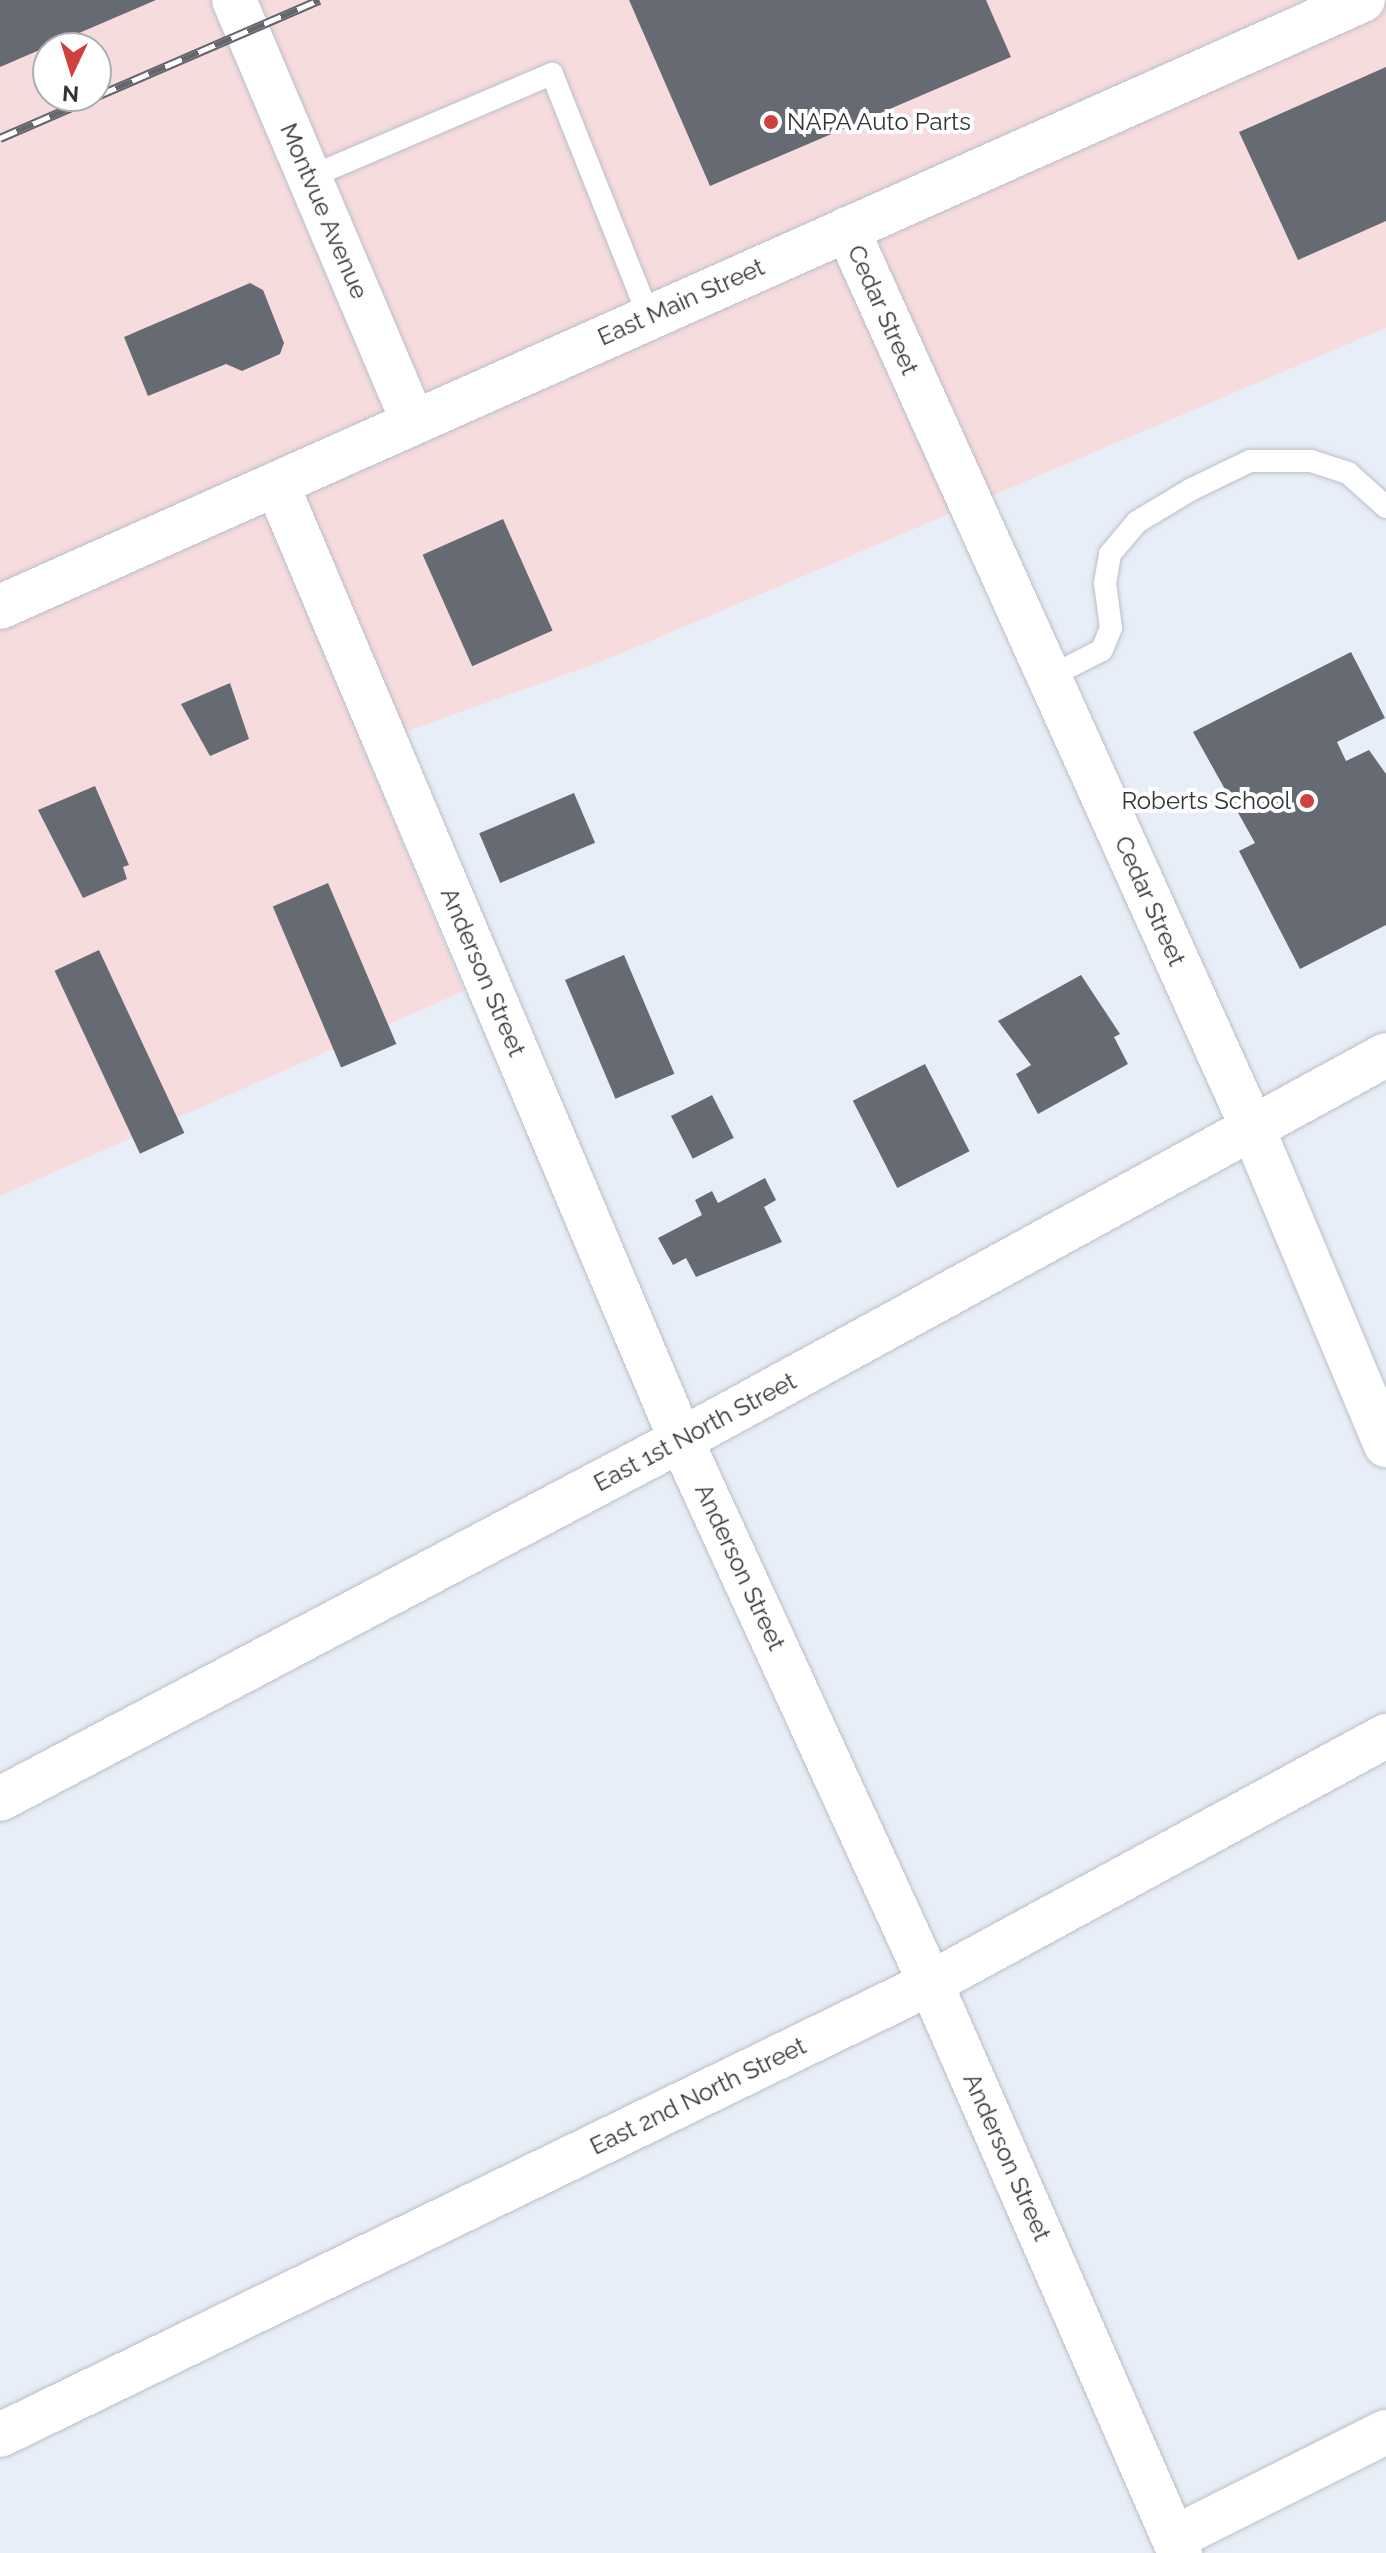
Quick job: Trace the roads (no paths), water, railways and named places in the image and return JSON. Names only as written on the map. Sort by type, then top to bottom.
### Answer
[{"type":"street","name":"Montvue Avenue","points":[[234,0],[413,421]]},
{"type":"street","name":"East Main Street","points":[[0,607],[1363,0]]},
{"type":"street","name":"Cedar Street","points":[[847,229],[1253,1129],[1386,1445]]},
{"type":"street","name":"Anderson Street","points":[[277,485],[681,1440],[931,1983],[1177,2546]]},
{"type":"street","name":"East 1st North Street","points":[[0,1799],[681,1440],[1386,1055]]},
{"type":"street","name":"East 2nd North Street","points":[[0,2435],[931,1983],[1386,1736]]},
{"type":"street","points":[[1177,2546],[1386,2432]]},
{"type":"lane","points":[[310,177],[552,74],[649,316]]},
{"type":"lane","points":[[1049,677],[1102,650],[1111,628],[1105,583],[1110,554],[1137,522],[1192,489],[1250,461],[1311,461],[1348,473],[1386,507]]},
{"type":"railway","points":[[0,138],[319,0]]},
{"type":"place","name":"NAPA Auto Parts","points":[[771,122]]},
{"type":"place","name":"Roberts School","points":[[1307,801]]}]
